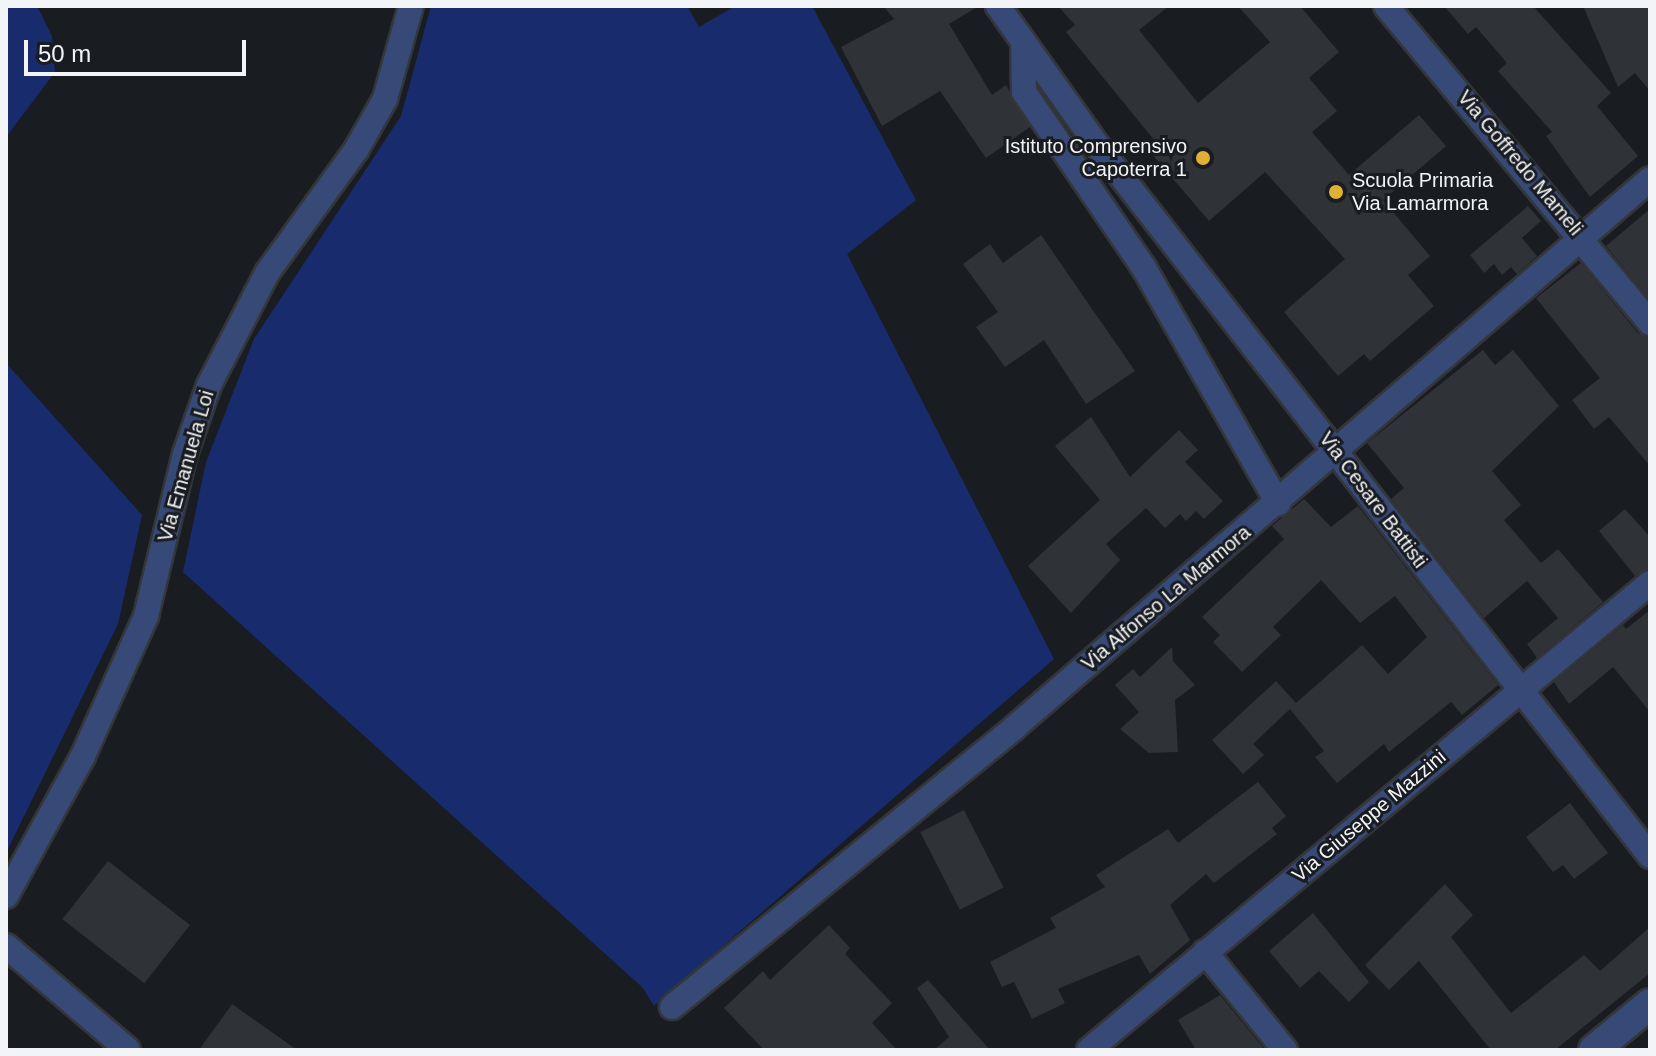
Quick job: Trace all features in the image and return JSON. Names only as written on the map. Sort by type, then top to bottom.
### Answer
[{"type":"street","name":"Via Emanuela Loi","points":[[6,896],[82,758],[146,616],[185,454],[209,385],[267,273],[356,150],[385,99],[411,6]]},
{"type":"street","name":"Via Cesare Battisti","points":[[998,6],[1097,144],[1518,692],[1650,856]]},
{"type":"street","name":"Via Goffredo Mameli","points":[[1386,6],[1580,235],[1650,323]]},
{"type":"street","points":[[1023,41],[1024,92],[1069,163],[1144,268],[1278,503]]},
{"type":"street","points":[[1069,163],[1097,144]]},
{"type":"street","name":"Via Alfonso La Marmora","points":[[672,1007],[1278,503],[1580,235],[1650,179]]},
{"type":"street","name":"Via Giuseppe Mazzini","points":[[1089,1050],[1650,583]]},
{"type":"street","points":[[6,946],[128,1050]]},
{"type":"street","points":[[1205,952],[1285,1050]]},
{"type":"street","points":[[1594,1050],[1650,1004]]},
{"type":"shaded area","points":[[6,6],[37,6],[52,36],[55,72],[6,137]]},
{"type":"shaded area","points":[[431,6],[687,6],[699,27],[735,6],[812,6],[916,200],[847,254],[1054,659],[654,1006],[643,988],[183,572],[206,462],[254,339],[401,116]]},
{"type":"shaded area","points":[[6,363],[142,515],[118,624],[6,853]]},
{"type":"building","points":[[883,6],[979,6],[949,24],[992,95],[1006,85],[1030,127],[986,158],[940,91],[882,126],[841,47],[894,19]]},
{"type":"building","points":[[1058,6],[1169,6],[1139,30],[1198,103],[1270,42],[1238,6],[1300,6],[1339,52],[1309,78],[1337,111],[1312,132],[1349,175],[1419,115],[1446,146],[1383,200],[1430,256],[1408,275],[1434,306],[1370,361],[1364,354],[1338,376],[1284,312],[1345,259],[1265,172],[1209,221],[1151,153],[1159,146],[1066,32],[1075,25]]},
{"type":"building","points":[[1444,6],[1533,6],[1611,93],[1597,106],[1638,156],[1590,197],[1546,136],[1552,132],[1498,71],[1507,63],[1476,27],[1468,34]]},
{"type":"building","points":[[1583,6],[1650,6],[1650,91],[1635,73],[1618,87]]},
{"type":"building","points":[[1528,206],[1541,221],[1522,238],[1537,256],[1517,274],[1511,267],[1502,275],[1494,264],[1484,273],[1470,255]]},
{"type":"building","points":[[1650,209],[1650,300],[1606,246]]},
{"type":"building","points":[[1041,235],[1135,371],[1086,404],[1044,340],[1005,367],[976,327],[998,312],[963,264],[990,244],[1003,263]]},
{"type":"building","points":[[1581,263],[1638,333],[1650,338],[1650,466],[1609,417],[1594,429],[1572,400],[1600,378],[1536,298]]},
{"type":"building","points":[[1483,350],[1495,365],[1513,350],[1559,406],[1492,471],[1521,505],[1504,520],[1541,563],[1558,549],[1603,602],[1537,658],[1527,644],[1558,618],[1527,581],[1484,618],[1391,499],[1404,488],[1367,443]]},
{"type":"building","points":[[1091,417],[1130,477],[1179,430],[1198,450],[1185,462],[1223,501],[1204,519],[1196,511],[1186,521],[1180,514],[1165,528],[1146,508],[1106,544],[1120,560],[1071,613],[1028,566],[1100,500],[1055,446]]},
{"type":"building","points":[[1304,499],[1331,527],[1358,506],[1498,685],[1462,715],[1451,702],[1389,752],[1384,744],[1337,783],[1315,757],[1324,751],[1290,709],[1253,744],[1264,755],[1243,774],[1212,740],[1276,681],[1296,703],[1362,645],[1388,674],[1427,637],[1395,596],[1360,623],[1321,580],[1273,627],[1281,635],[1242,672],[1213,642],[1220,635],[1202,617],[1284,539],[1272,526]]},
{"type":"building","points":[[1625,509],[1650,537],[1650,568],[1635,576],[1599,531]]},
{"type":"building","points":[[1650,610],[1650,712],[1613,667],[1569,704],[1554,682],[1623,625],[1626,629]]},
{"type":"building","points":[[1172,647],[1173,661],[1195,685],[1175,700],[1178,752],[1149,753],[1120,729],[1139,712],[1115,685],[1133,669],[1140,677]]},
{"type":"building","points":[[1258,782],[1286,816],[1272,828],[1277,834],[1214,883],[1206,874],[1170,905],[1190,940],[1150,974],[1139,955],[1058,989],[1065,1003],[1032,1019],[1014,982],[1002,987],[990,962],[1056,928],[1050,918],[1105,887],[1096,875],[1168,829],[1178,843]]},
{"type":"building","points":[[1570,803],[1608,853],[1574,879],[1563,865],[1553,872],[1526,837]]},
{"type":"building","points":[[964,810],[1003,888],[960,910],[920,832]]},
{"type":"building","points":[[108,861],[190,925],[144,983],[62,919]]},
{"type":"building","points":[[1445,884],[1473,915],[1451,937],[1511,1013],[1584,955],[1600,971],[1650,927],[1650,973],[1555,1050],[1491,1050],[1419,961],[1389,990],[1365,965]]},
{"type":"building","points":[[1313,913],[1369,982],[1349,1002],[1319,971],[1300,988],[1269,951]]},
{"type":"building","points":[[829,925],[850,948],[845,954],[892,1003],[872,1023],[897,1050],[764,1050],[724,1008],[763,971],[770,980]]},
{"type":"building","points":[[928,980],[990,1050],[934,1050],[949,1037],[917,988]]},
{"type":"building","points":[[1220,995],[1265,1050],[1196,1050],[1178,1020]]},
{"type":"building","points":[[232,1004],[297,1050],[199,1050]]},
{"type":"place","name":"Istituto Comprensivo Capoterra 1","points":[[1203,158]]},
{"type":"place","name":"Scuola Primaria Via Lamarmora","points":[[1336,192]]}]
